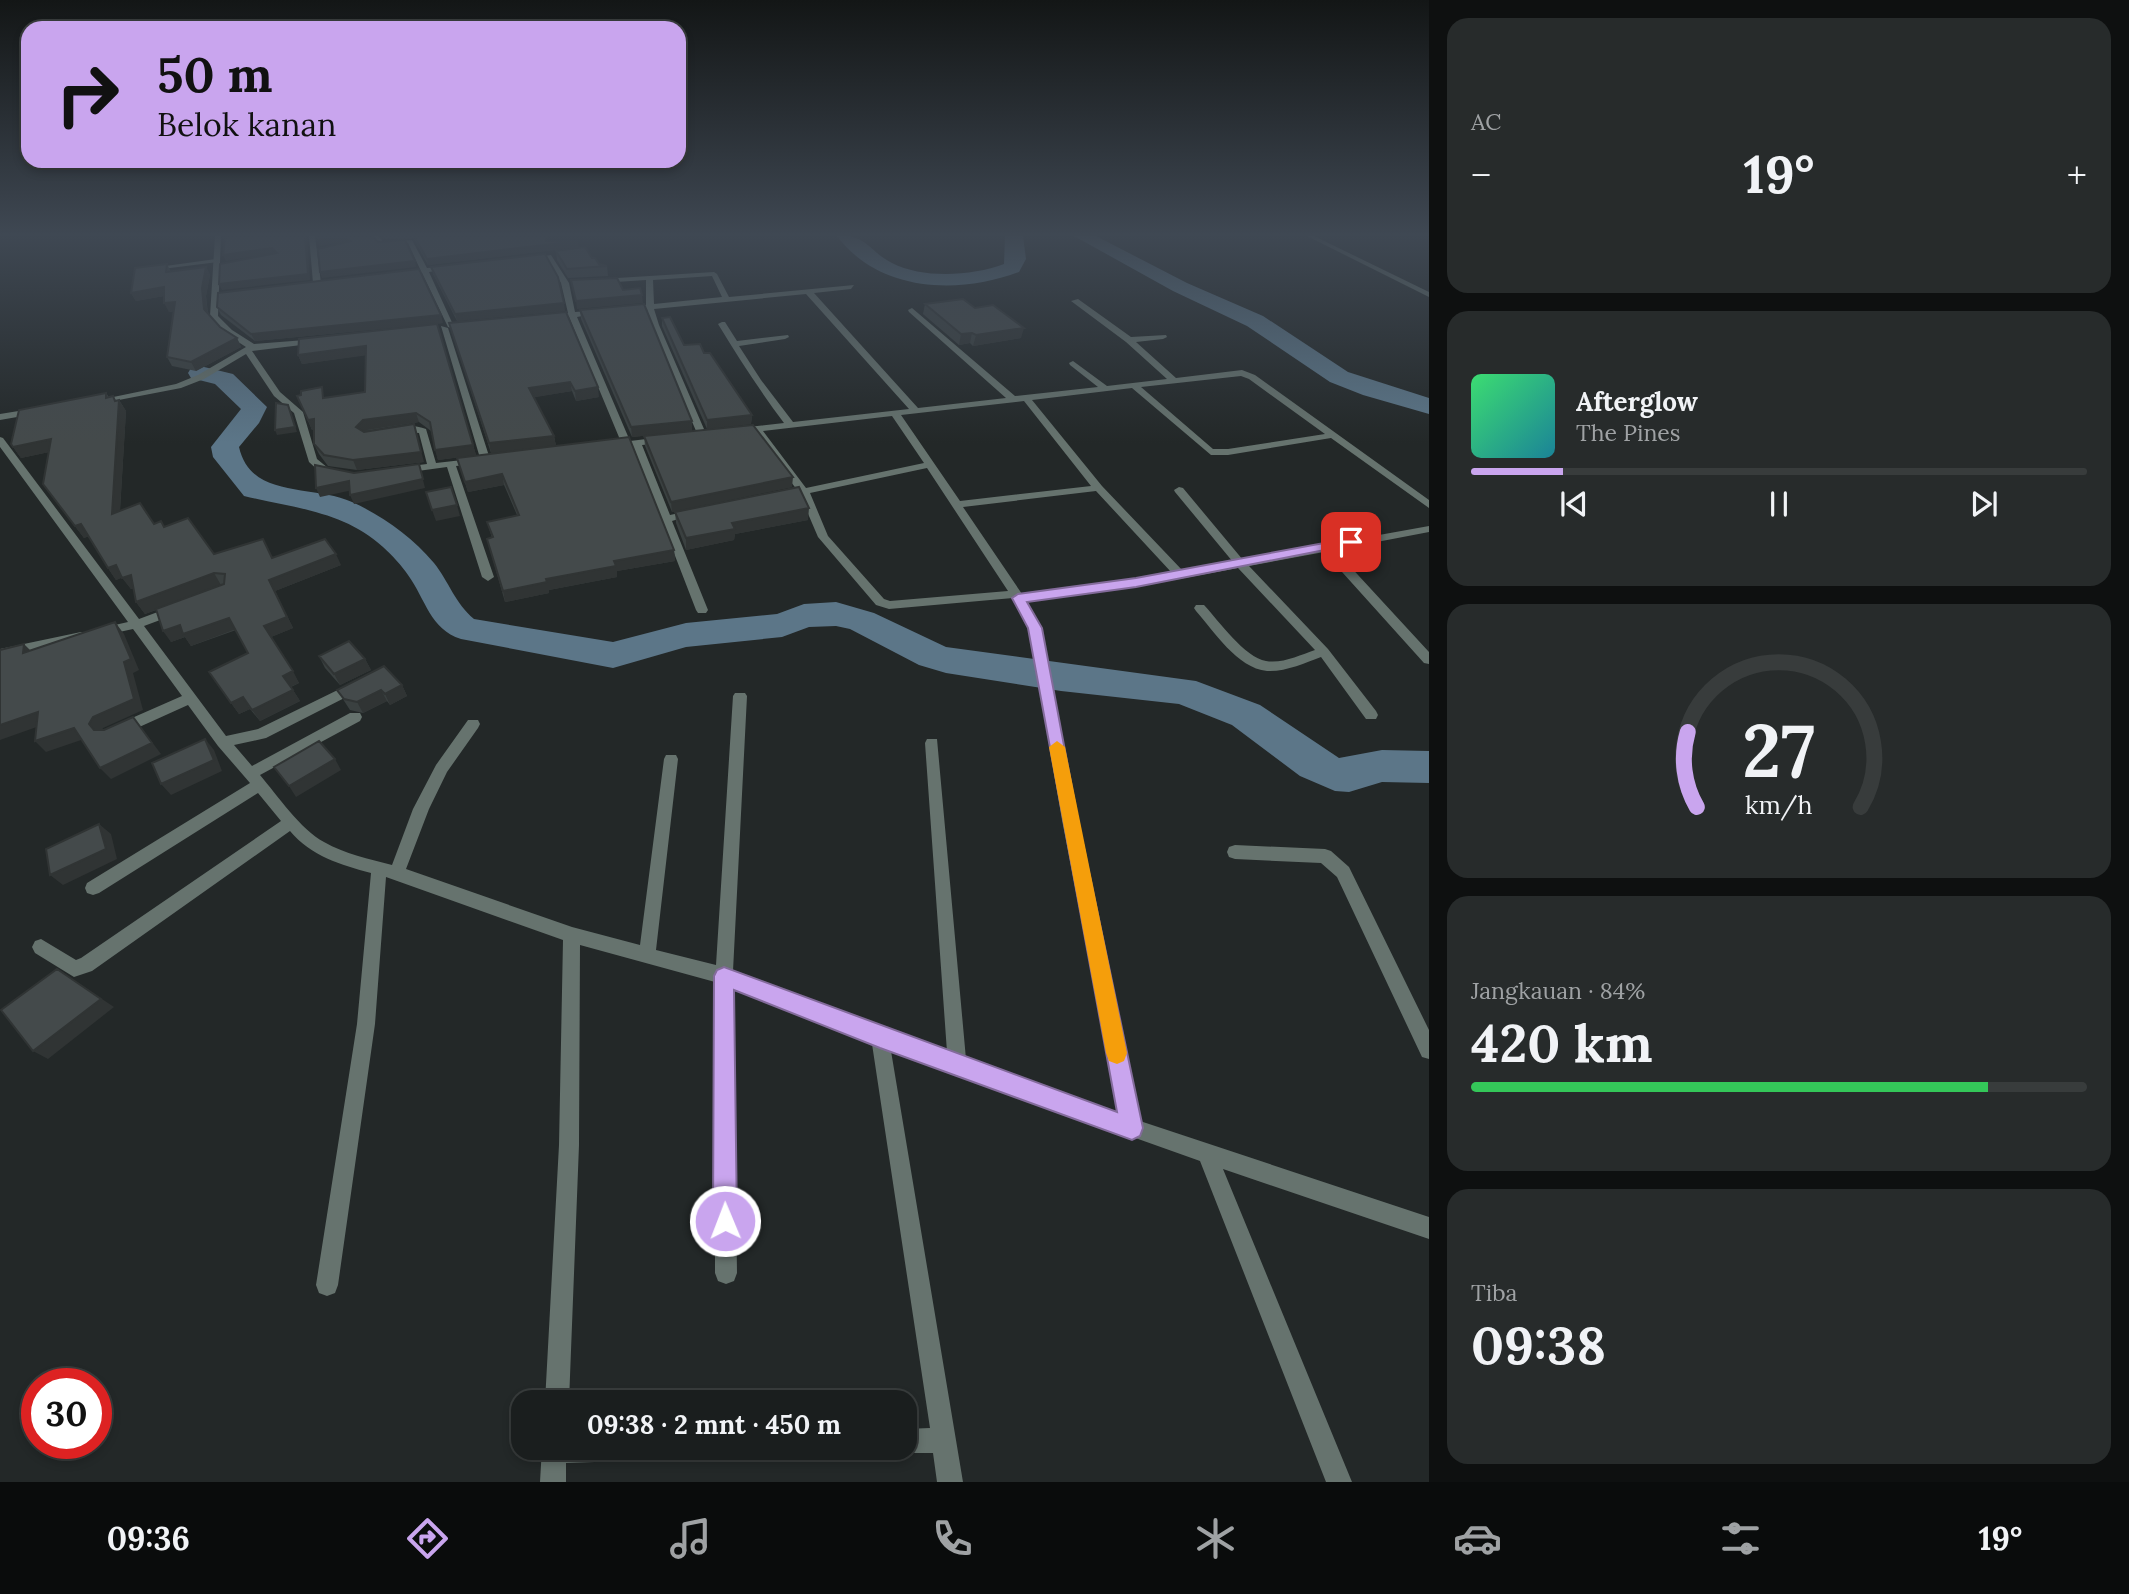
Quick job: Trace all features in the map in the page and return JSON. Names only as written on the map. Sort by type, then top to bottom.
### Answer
[{"type":"street","points":[[212,305],[218,321],[250,349],[277,394],[298,412],[312,460],[324,470],[345,476]]},
{"type":"street","points":[[442,305],[452,327],[485,459]]},
{"type":"street","points":[[570,305],[667,519],[702,610]]},
{"type":"street","points":[[539,318],[659,305]]},
{"type":"street","points":[[820,305],[916,411]]},
{"type":"street","points":[[1082,305],[1129,340],[1172,379]]},
{"type":"street","points":[[650,306],[691,437]]},
{"type":"street","points":[[912,310],[1014,400]]},
{"type":"street","points":[[722,324],[790,425]]},
{"type":"street","points":[[431,329],[452,327]]},
{"type":"street","points":[[733,344],[785,337]]},
{"type":"street","points":[[1129,340],[1163,337]]},
{"type":"street","points":[[88,403],[160,391],[189,382],[250,349],[325,341]]},
{"type":"street","points":[[1073,363],[1106,389]]},
{"type":"street","points":[[730,432],[1027,399],[1172,379],[1245,374],[1429,505]]},
{"type":"street","points":[[1133,385],[1211,452],[1228,453],[1329,436]]},
{"type":"street","points":[[1027,399],[1098,488],[1180,575]]},
{"type":"street","points":[[0,417],[51,408]]},
{"type":"street","points":[[895,413],[1035,628],[1132,1128]]},
{"type":"street","points":[[390,432],[412,428],[423,431],[432,466]]},
{"type":"street","points":[[757,429],[804,492],[823,537],[880,602],[889,605],[1016,596],[1180,575],[1325,546],[1429,529]]},
{"type":"street","points":[[605,447],[716,434]]},
{"type":"street","points":[[0,440],[223,742],[292,822],[316,846],[328,853],[572,935],[724,976],[880,1038],[1208,1156],[1429,1228]]},
{"type":"street","points":[[397,471],[510,457]]},
{"type":"street","points":[[451,464],[488,577]]},
{"type":"street","points":[[782,496],[928,465]]},
{"type":"street","points":[[956,505],[1098,488]]},
{"type":"street","points":[[1179,491],[1240,563],[1324,652],[1371,715]]},
{"type":"street","points":[[667,519],[702,511]]},
{"type":"street","points":[[1325,546],[1429,660]]},
{"type":"street","points":[[0,653],[137,624],[188,605]]},
{"type":"street","points":[[1200,608],[1246,657],[1258,664],[1276,665],[1324,652]]},
{"type":"street","points":[[223,742],[261,734],[365,682]]},
{"type":"street","points":[[726,1273],[724,976],[740,696]]},
{"type":"street","points":[[109,734],[190,698]]},
{"type":"street","points":[[93,888],[256,778],[355,718]]},
{"type":"street","points":[[327,1285],[388,871],[436,779],[473,724]]},
{"type":"street","points":[[932,743],[957,1065]]},
{"type":"street","points":[[647,954],[671,759]]},
{"type":"street","points":[[41,947],[74,969],[86,965],[292,822]]},
{"type":"street","points":[[1235,852],[1320,855],[1335,863],[1343,872],[1429,1050]]},
{"type":"street","points":[[557,1390],[569,1145],[572,935]]},
{"type":"street","points":[[880,1038],[950,1482]]},
{"type":"street","points":[[1208,1156],[1339,1482]]},
{"type":"street","points":[[917,1441],[944,1440]]},
{"type":"street","points":[[553,1482],[554,1460]]},
{"type":"building","points":[[175,305],[204,305],[220,327],[237,338],[191,362],[167,357]]},
{"type":"building","points":[[436,305],[441,315],[251,334],[217,307]]},
{"type":"building","points":[[450,305],[543,305],[455,314]]},
{"type":"building","points":[[644,305],[692,421],[631,427],[580,310]]},
{"type":"building","points":[[926,305],[971,305],[975,308],[993,305],[1024,328],[976,335],[961,334]]},
{"type":"building","points":[[566,312],[598,387],[575,391],[570,382],[529,388],[554,436],[489,443],[449,323]]},
{"type":"building","points":[[670,317],[684,345],[700,344],[704,353],[710,353],[752,415],[707,420],[662,318]]},
{"type":"building","points":[[437,324],[473,445],[435,450],[430,422],[416,413],[363,420],[356,427],[364,432],[414,424],[421,452],[353,460],[324,455],[314,444],[314,419],[308,420],[297,396],[301,395],[301,391],[322,387],[323,398],[365,392],[366,346],[298,355],[299,339]]},
{"type":"building","points":[[106,393],[106,398],[113,396],[115,401],[119,400],[112,514],[140,503],[154,524],[161,521],[164,527],[188,518],[214,554],[263,539],[272,558],[325,539],[336,554],[269,580],[287,617],[264,626],[293,671],[283,676],[293,690],[252,710],[243,697],[231,703],[209,672],[248,653],[229,618],[183,634],[180,625],[163,631],[156,609],[224,584],[225,574],[214,573],[136,602],[131,575],[122,578],[116,565],[108,568],[81,524],[75,526],[43,484],[51,439],[13,447],[11,444],[19,410]]},
{"type":"building","points":[[276,403],[288,405],[295,427],[275,430]]},
{"type":"building","points":[[753,425],[793,477],[671,502],[644,436]]},
{"type":"building","points":[[629,437],[674,550],[614,561],[616,566],[546,579],[547,582],[503,591],[487,539],[493,537],[487,522],[519,515],[502,474],[465,482],[457,458]]},
{"type":"building","points":[[419,464],[423,479],[350,495],[349,481],[316,488],[315,465],[354,473]]},
{"type":"building","points":[[451,487],[457,505],[432,510],[426,492]]},
{"type":"building","points":[[799,487],[809,508],[732,523],[735,529],[686,538],[675,512]]},
{"type":"building","points":[[115,622],[131,659],[124,662],[134,699],[93,717],[89,724],[94,730],[104,730],[133,717],[152,743],[100,768],[74,728],[35,741],[38,712],[0,725],[0,650],[24,644],[23,653]]},
{"type":"building","points":[[349,641],[365,659],[334,674],[319,656]]},
{"type":"building","points":[[384,666],[402,685],[385,694],[381,690],[357,702],[344,699],[337,690]]},
{"type":"building","points":[[205,739],[214,760],[161,784],[152,763]]},
{"type":"building","points":[[319,741],[335,759],[289,786],[274,767]]},
{"type":"building","points":[[99,824],[106,849],[50,875],[46,849]]},
{"type":"building","points":[[57,969],[101,999],[33,1051],[1,1010]]},
{"type":"waterway","points":[[1220,305],[1255,321],[1339,377],[1372,390],[1429,406]]},
{"type":"waterway","points":[[200,373],[224,379],[254,407],[250,418],[225,447],[227,457],[254,490],[340,507],[393,539],[422,570],[448,616],[462,627],[474,631],[613,655],[686,635],[782,625],[804,616],[836,614],[862,621],[932,656],[946,660],[1061,678],[1183,691],[1246,715],[1315,765],[1335,774],[1349,775],[1382,766],[1429,767]]},
{"type":"slow traffic","points":[[1057,747],[1117,1053]]},
{"type":"route","points":[[725,1221],[724,976],[880,1038],[1132,1128],[1070,820],[1035,628],[1018,598],[1136,583],[1351,542]]}]
